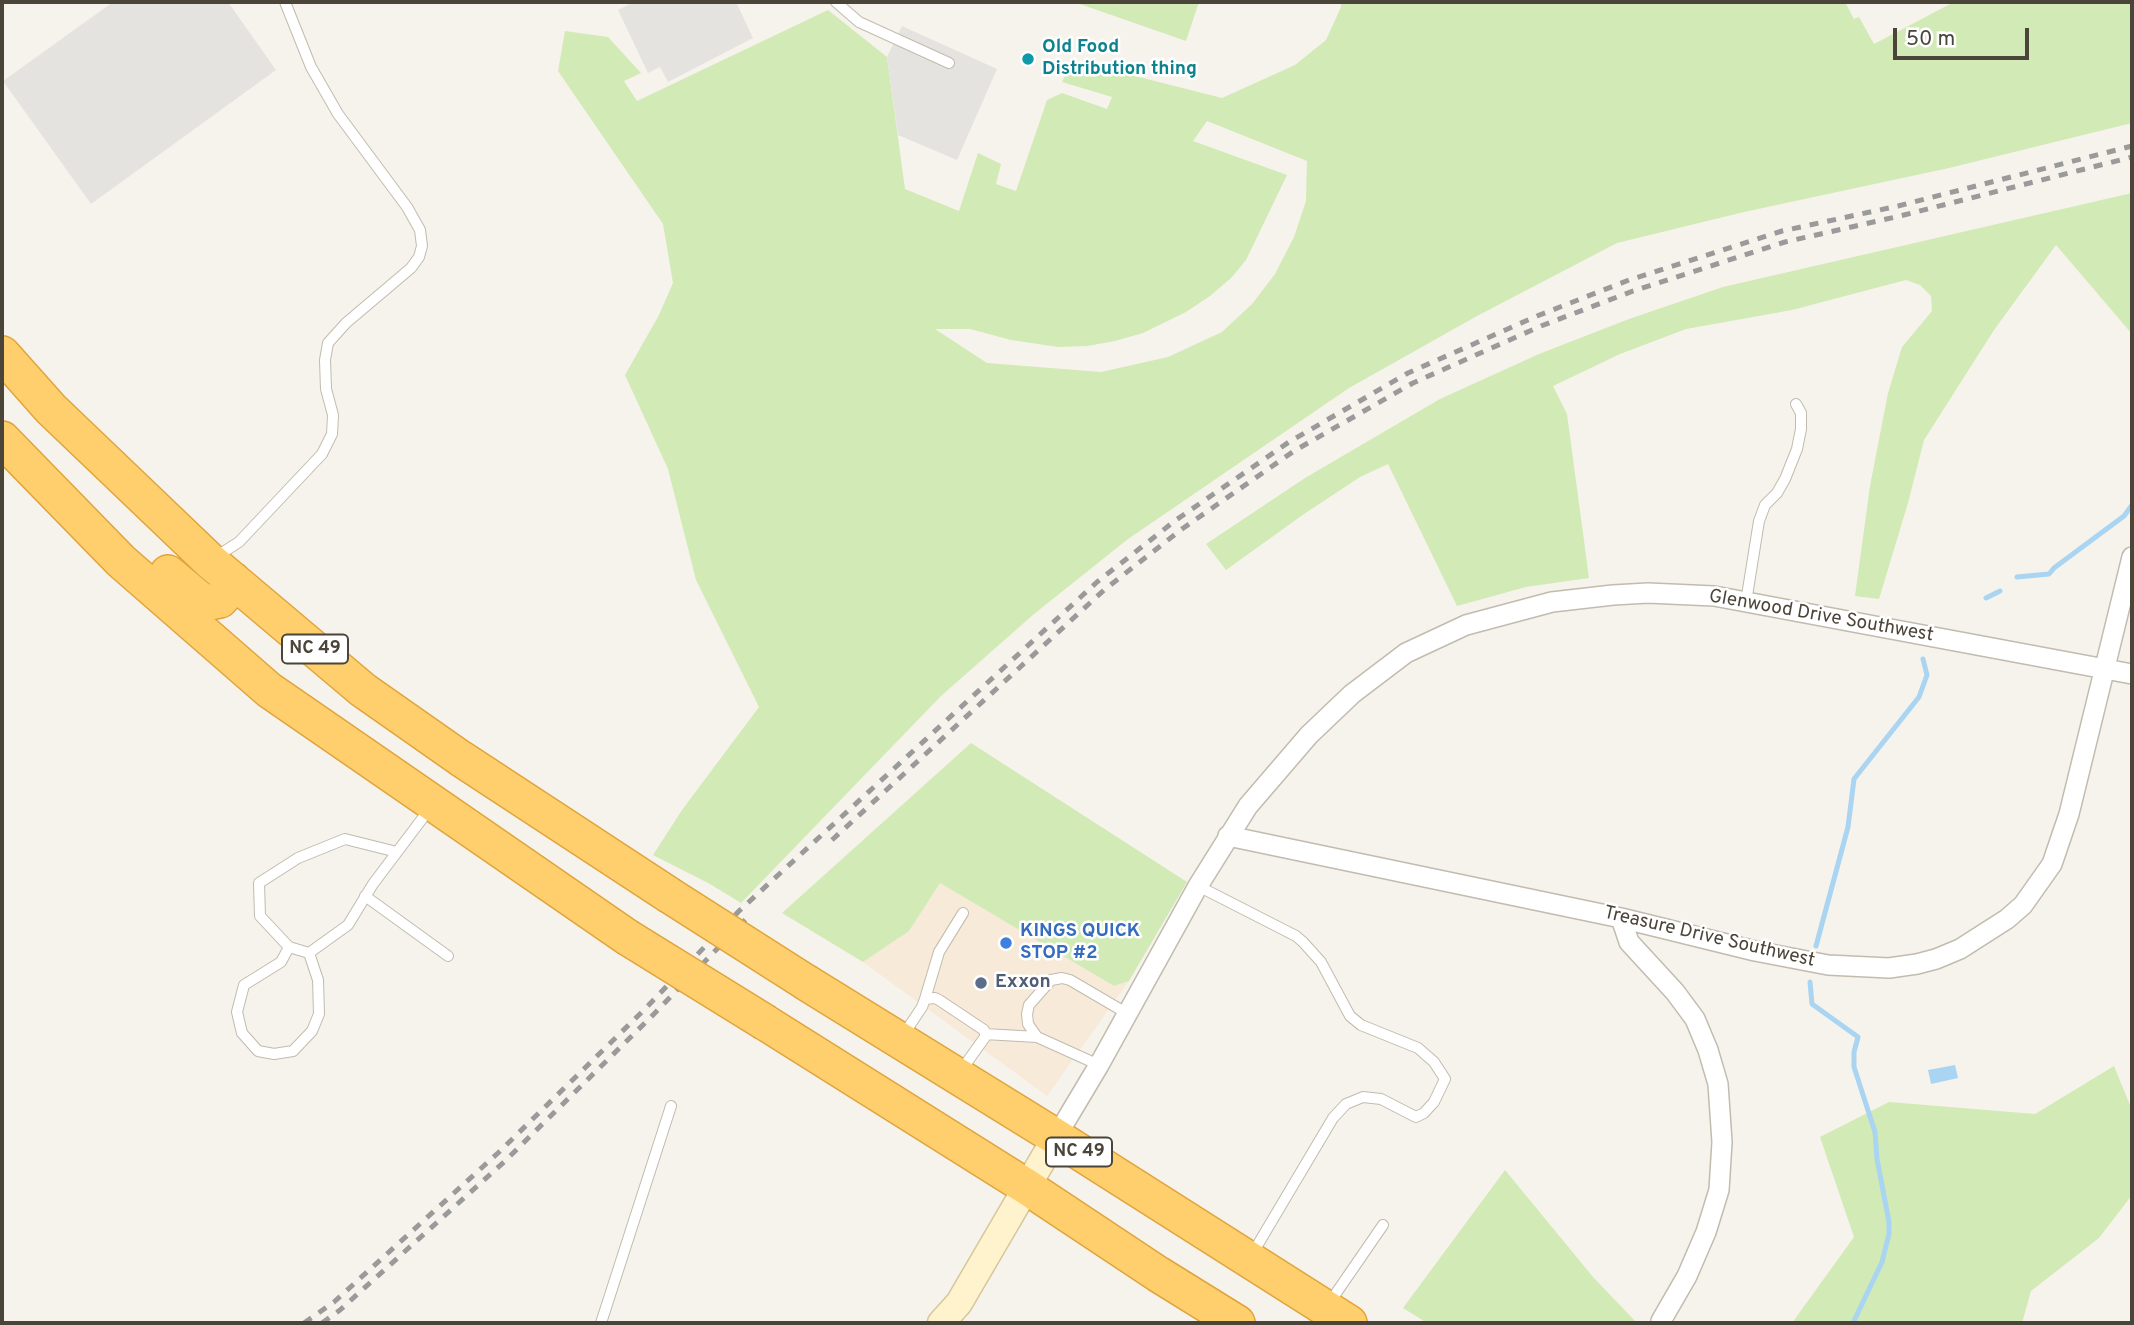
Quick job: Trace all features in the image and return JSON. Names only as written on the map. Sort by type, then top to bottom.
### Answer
[{"type":"highway","name":"NC 49","points":[[5,358],[51,409],[222,571],[363,690],[460,758],[669,895],[1337,1316]]},
{"type":"highway","name":"NC 49","points":[[11,449],[121,561],[269,690],[627,937],[1027,1187],[1158,1275],[1237,1323]]},
{"type":"highway","points":[[11,449],[51,470],[205,603],[220,600],[229,591],[222,571]]},
{"type":"street","name":"Treasure Drive Southwest","points":[[1228,836],[1621,918],[1755,951],[1828,965],[1889,968],[1936,959],[1960,949],[2007,919],[2023,905],[2052,864],[2069,814],[2132,557]]},
{"type":"street","name":"Glenwood Drive Southwest","points":[[1056,1137],[1128,1014],[1198,886],[1248,806],[1321,723],[1352,694],[1406,653],[1466,625],[1552,602],[1648,593],[1714,596],[2132,674]]},
{"type":"street","points":[[1621,918],[1629,943],[1675,992],[1695,1020],[1709,1050],[1718,1084],[1722,1142],[1719,1190],[1706,1232],[1687,1276],[1661,1321]]},
{"type":"street","points":[[941,1323],[959,1303],[1056,1137]]},
{"type":"lane","points":[[222,571],[239,542],[322,454],[332,434],[333,415],[326,389],[325,360],[328,343],[346,323],[411,268],[419,257],[422,246],[420,230],[407,207],[338,114],[311,67],[285,2]]},
{"type":"lane","points":[[835,2],[859,22],[949,64]]},
{"type":"lane","points":[[1746,601],[1759,522],[1765,505],[1777,493],[1785,479],[1797,449],[1801,413],[1796,404]]},
{"type":"lane","points":[[309,953],[348,925],[365,896],[433,804]]},
{"type":"lane","points":[[309,953],[289,947],[260,916],[259,883],[298,858],[345,839],[397,852]]},
{"type":"lane","points":[[1198,886],[1303,942],[1321,962],[1350,1016],[1361,1025],[1418,1048],[1434,1062],[1445,1079],[1434,1102],[1416,1117],[1381,1099],[1363,1097],[1346,1104],[1333,1118],[1249,1259]]},
{"type":"lane","points":[[365,896],[448,956]]},
{"type":"lane","points":[[899,1040],[922,1007],[939,952],[963,913]]},
{"type":"lane","points":[[289,947],[281,962],[244,985],[237,1012],[242,1032],[258,1051],[274,1054],[293,1051],[312,1031],[319,1014],[318,980],[309,953]]},
{"type":"lane","points":[[1037,1037],[1028,1024],[1029,1005],[1051,980],[1070,980],[1128,1014]]},
{"type":"lane","points":[[925,999],[939,1000],[984,1030],[985,1037],[957,1076]]},
{"type":"lane","points":[[985,1034],[1037,1037],[1099,1065]]},
{"type":"lane","points":[[601,1323],[671,1106]]},
{"type":"lane","points":[[1337,1316],[1383,1225]]},
{"type":"shaded area","points":[[113,2],[228,2],[276,70],[91,204],[3,81]]},
{"type":"shaded area","points":[[634,2],[736,2],[753,38],[668,82],[660,67],[648,73],[618,10]]},
{"type":"shaded area","points":[[902,26],[997,69],[957,160],[898,135],[887,57]]},
{"type":"shaded area","points":[[940,883],[1114,986],[1129,981],[1047,1096],[863,962],[909,931]]},
{"type":"green space","points":[[1074,2],[1199,2],[1186,41]]},
{"type":"green space","points":[[1341,2],[1845,2],[1854,19],[1859,17],[1874,44],[1954,2],[2132,2],[2132,123],[1949,168],[1744,212],[1617,243],[1477,316],[1349,388],[1128,539],[1034,614],[941,696],[741,903],[653,855],[682,810],[759,707],[696,580],[668,469],[625,375],[659,315],[673,283],[663,224],[558,71],[565,31],[608,37],[641,73],[624,81],[637,101],[828,10],[887,57],[905,189],[959,211],[978,153],[1001,164],[996,184],[1016,191],[1047,100],[1062,93],[1107,109],[1112,97],[1062,82],[1072,60],[1222,98],[1295,65],[1326,40]],"holes":[[[1207,121],[1307,161],[1306,201],[1294,237],[1275,274],[1252,304],[1222,332],[1168,357],[1101,372],[987,363],[935,329],[970,329],[1011,340],[1058,347],[1087,346],[1143,333],[1186,312],[1231,278],[1246,260],[1287,175],[1193,141]]]},
{"type":"green space","points":[[2132,193],[2132,334],[2056,245],[1994,330],[1924,440],[1879,599],[1855,596],[1870,486],[1888,393],[1902,347],[1932,311],[1931,296],[1920,285],[1906,280],[1792,310],[1686,329],[1620,354],[1553,386],[1567,414],[1589,578],[1526,587],[1457,606],[1388,464],[1360,477],[1226,570],[1206,544],[1305,478],[1440,399],[1539,354],[1629,319],[1723,287]]},
{"type":"green space","points":[[971,743],[1187,882],[1129,981],[1114,986],[940,883],[909,931],[863,962],[782,913]]},
{"type":"green space","points":[[2114,1066],[2132,1110],[2132,1195],[2099,1238],[2031,1291],[2022,1323],[1792,1323],[1854,1237],[1820,1137],[1889,1102],[2035,1114]]},
{"type":"green space","points":[[1505,1170],[1593,1277],[1637,1323],[1427,1323],[1403,1308]]},
{"type":"water","points":[[1955,1065],[1958,1078],[1931,1084],[1928,1070]]},
{"type":"waterway","points":[[2017,577],[2049,574],[2124,516],[2132,505]]},
{"type":"waterway","points":[[1986,598],[2000,591]]},
{"type":"waterway","points":[[1816,946],[1848,827],[1854,779],[1919,697],[1927,675],[1923,659]]},
{"type":"waterway","points":[[1810,982],[1812,1004],[1858,1037],[1854,1067],[1875,1132],[1877,1159],[1889,1222],[1882,1262],[1853,1323]]},
{"type":"railway","points":[[304,1323],[334,1302],[498,1153],[644,1010],[739,911],[1097,582],[1176,520],[1289,442],[1408,373],[1537,316],[1629,280],[1782,231],[1898,206],[2132,146]]},
{"type":"railway","points":[[832,840],[1104,590],[1182,529],[1294,451],[1413,383],[1541,326],[1633,291],[1785,242],[1900,216],[2132,157]]},
{"type":"railway","points":[[322,1323],[340,1310],[505,1161],[749,916]]},
{"type":"place","name":"Old Food Distribution thing","points":[[1028,59]]},
{"type":"place","name":"KINGS QUICK STOP #2","points":[[1006,943]]},
{"type":"place","name":"Exxon","points":[[981,983]]}]
